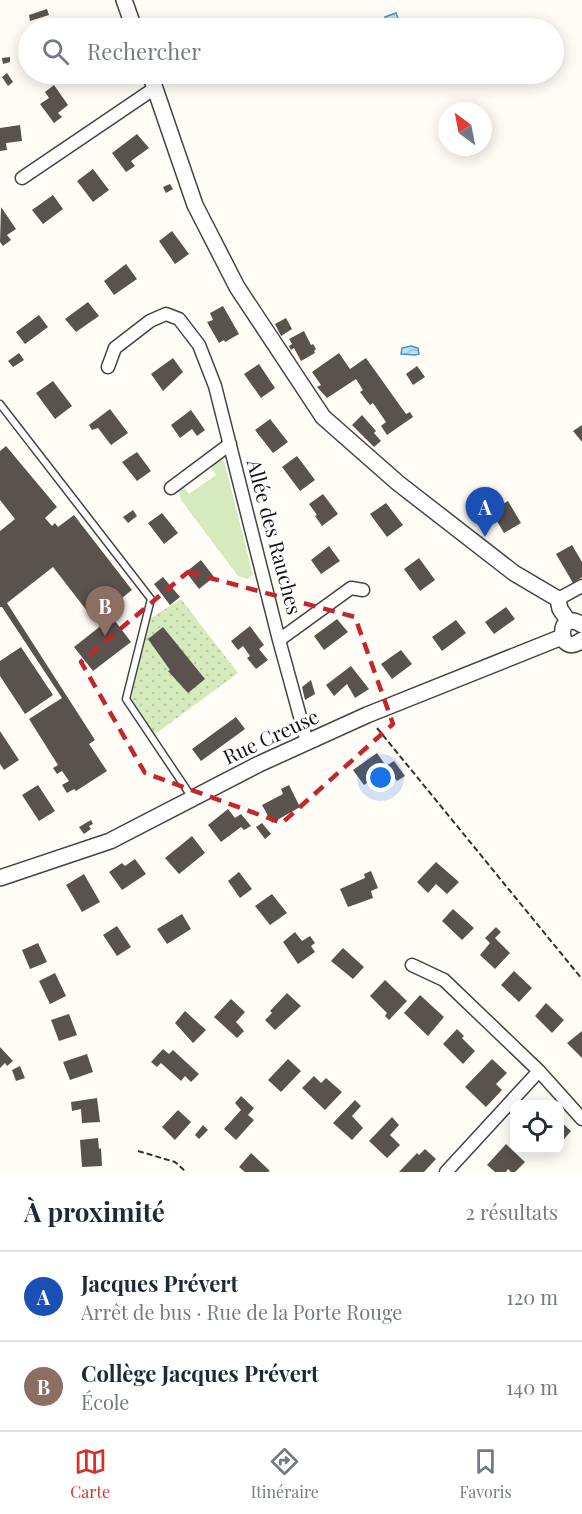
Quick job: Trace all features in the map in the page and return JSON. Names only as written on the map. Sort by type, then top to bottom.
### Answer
[{"type":"street","points":[[124,0],[130,18]]},
{"type":"street","points":[[22,178],[148,84]]},
{"type":"street","points":[[153,84],[195,205],[237,286],[323,417],[398,483],[505,566],[558,599],[560,609],[575,623],[562,630],[562,637],[570,644],[582,640]]},
{"type":"street","name":"Allée des Rauches","points":[[108,367],[115,348],[150,321],[166,314],[179,319],[199,345],[215,386],[307,742]]},
{"type":"street","name":"Allée des Rauches","points":[[171,488],[230,444]]},
{"type":"street","points":[[558,599],[582,586]]},
{"type":"street","name":"Allée des Rauches","points":[[279,640],[351,588],[363,590]]},
{"type":"street","name":"Rue Creuse","points":[[0,879],[110,841],[259,764],[307,742],[367,715],[562,637]]},
{"type":"street","points":[[412,965],[444,980],[540,1071],[582,1119]]},
{"type":"street","points":[[446,1172],[540,1071]]},
{"type":"lane","points":[[0,404],[151,598],[126,699],[194,799]]},
{"type":"path","points":[[367,715],[582,978]]},
{"type":"path","points":[[138,1151],[175,1162],[186,1172]]},
{"type":"highlighted area","points":[[188,572],[355,617],[393,724],[282,823],[145,773],[81,662]]},
{"type":"green space","points":[[223,457],[253,575],[248,579],[238,576],[181,500],[179,492],[183,486],[189,494],[216,475],[210,466]]},
{"type":"green space","points":[[181,599],[238,673],[154,735],[131,698],[151,618]]},
{"type":"water","points":[[396,13],[398,18],[385,18]]},
{"type":"water","points":[[411,346],[418,348],[419,354],[401,354],[402,348]]},
{"type":"building","points":[[47,9],[49,15],[30,18],[29,15]]},
{"type":"building","points":[[10,57],[10,62],[3,64],[2,58]]},
{"type":"building","points":[[7,73],[13,82],[8,86],[2,77]]},
{"type":"building","points":[[54,85],[68,105],[58,113],[62,117],[54,123],[40,104],[49,98],[45,92]]},
{"type":"building","points":[[20,125],[22,141],[6,143],[7,150],[0,151],[0,128]]},
{"type":"building","points":[[137,134],[149,148],[131,161],[135,166],[126,172],[112,153]]},
{"type":"building","points":[[93,169],[109,190],[93,202],[77,181]]},
{"type":"building","points":[[170,184],[173,189],[166,193],[163,187]]},
{"type":"building","points":[[53,195],[63,209],[43,224],[32,210]]},
{"type":"building","points":[[1,207],[16,229],[7,235],[11,240],[3,246],[0,242]]},
{"type":"building","points":[[172,231],[189,254],[175,264],[159,241]]},
{"type":"building","points":[[126,264],[137,279],[114,295],[104,281]]},
{"type":"building","points":[[88,302],[99,316],[76,332],[65,319]]},
{"type":"building","points":[[223,306],[239,334],[219,343],[207,322],[213,320],[210,313]]},
{"type":"building","points":[[39,315],[48,327],[25,344],[16,332]]},
{"type":"building","points":[[286,318],[292,329],[281,336],[275,324]]},
{"type":"building","points":[[304,331],[311,345],[313,344],[316,349],[315,353],[301,361],[294,348],[291,350],[289,346],[292,344],[289,339]]},
{"type":"building","points":[[19,353],[24,360],[13,367],[8,361]]},
{"type":"building","points":[[339,353],[350,369],[366,358],[406,414],[410,412],[413,417],[387,435],[381,426],[386,422],[373,403],[370,405],[360,392],[363,390],[356,379],[327,398],[317,387],[321,385],[312,372]]},
{"type":"building","points":[[173,358],[183,372],[163,391],[151,374]]},
{"type":"building","points":[[259,364],[275,388],[261,398],[244,374]]},
{"type":"building","points":[[417,366],[425,377],[413,385],[406,374]]},
{"type":"building","points":[[53,381],[72,406],[55,419],[36,393]]},
{"type":"building","points":[[110,409],[128,433],[111,445],[98,428],[92,430],[89,425]]},
{"type":"building","points":[[191,410],[205,430],[197,436],[192,429],[180,438],[171,425]]},
{"type":"building","points":[[362,415],[376,431],[374,433],[381,441],[374,447],[352,425]]},
{"type":"building","points":[[270,419],[288,442],[273,453],[255,430]]},
{"type":"building","points":[[582,425],[582,442],[573,431]]},
{"type":"building","points":[[6,446],[57,507],[45,518],[52,526],[55,523],[58,527],[74,515],[132,590],[94,620],[53,567],[7,603],[95,740],[89,744],[107,771],[76,791],[74,789],[67,793],[62,785],[69,781],[62,771],[57,774],[53,768],[58,765],[29,719],[62,698],[0,607],[0,531],[15,519],[0,500],[0,451]]},
{"type":"building","points":[[137,452],[151,471],[137,481],[122,462]]},
{"type":"building","points":[[297,456],[315,480],[300,491],[282,467]]},
{"type":"building","points":[[323,494],[338,514],[322,526],[309,504]]},
{"type":"building","points":[[508,501],[521,523],[504,533],[491,511]]},
{"type":"building","points":[[386,503],[403,525],[387,537],[370,514]]},
{"type":"building","points":[[133,510],[137,516],[128,523],[123,517]]},
{"type":"building","points":[[162,513],[178,533],[164,544],[148,523]]},
{"type":"building","points":[[572,545],[582,562],[582,577],[573,583],[556,554]]},
{"type":"building","points":[[329,546],[340,561],[321,574],[311,560]]},
{"type":"building","points":[[419,558],[435,580],[420,591],[404,569]]},
{"type":"building","points":[[201,560],[214,577],[199,589],[186,572]]},
{"type":"building","points":[[163,577],[180,597],[170,605],[154,584]]},
{"type":"building","points":[[506,607],[515,619],[494,634],[485,622]]},
{"type":"building","points":[[112,617],[131,642],[93,671],[74,647]]},
{"type":"building","points":[[337,619],[348,632],[324,650],[314,636]]},
{"type":"building","points":[[456,620],[466,633],[442,651],[432,637]]},
{"type":"building","points":[[250,626],[264,645],[259,649],[268,660],[256,669],[247,658],[250,656],[243,646],[238,650],[231,641]]},
{"type":"building","points":[[163,627],[205,679],[188,693],[168,671],[170,670],[148,639]]},
{"type":"building","points":[[21,647],[53,695],[25,714],[0,676],[0,661]]},
{"type":"building","points":[[401,650],[412,664],[392,679],[381,664]]},
{"type":"building","points":[[351,666],[369,689],[355,698],[347,684],[334,696],[326,685]]},
{"type":"building","points":[[311,680],[315,694],[305,700],[302,687]]},
{"type":"building","points":[[236,717],[245,729],[201,761],[192,749]]},
{"type":"building","points":[[0,731],[19,760],[4,770],[0,764]]},
{"type":"building","points":[[377,753],[386,766],[394,761],[405,776],[397,781],[388,769],[364,785],[353,770]]},
{"type":"building","points":[[38,785],[55,811],[39,821],[22,795]]},
{"type":"building","points":[[289,785],[300,807],[272,823],[262,805],[283,794],[281,789]]},
{"type":"building","points":[[228,809],[235,818],[241,814],[251,826],[244,830],[241,827],[221,842],[208,825]]},
{"type":"building","points":[[91,820],[93,824],[89,826],[91,829],[84,834],[79,827]]},
{"type":"building","points":[[262,823],[271,834],[265,839],[256,827]]},
{"type":"building","points":[[192,836],[205,853],[179,874],[165,858]]},
{"type":"building","points":[[135,859],[146,874],[122,890],[109,872],[122,863],[125,866]]},
{"type":"building","points":[[436,862],[459,882],[447,894],[436,884],[428,893],[417,882]]},
{"type":"building","points":[[371,871],[378,888],[371,891],[373,898],[348,907],[340,889],[365,878],[364,874]]},
{"type":"building","points":[[239,872],[252,889],[240,898],[228,881]]},
{"type":"building","points":[[84,874],[100,902],[82,912],[66,885]]},
{"type":"building","points":[[272,894],[287,913],[270,925],[255,906]]},
{"type":"building","points":[[453,909],[474,928],[462,940],[442,921]]},
{"type":"building","points":[[182,914],[191,929],[167,944],[157,929]]},
{"type":"building","points":[[117,926],[131,947],[117,956],[103,935]]},
{"type":"building","points":[[496,927],[501,932],[495,938],[510,953],[495,969],[480,955],[490,943],[485,938]]},
{"type":"building","points":[[295,932],[302,941],[310,936],[315,943],[311,946],[315,952],[298,964],[283,942]]},
{"type":"building","points":[[38,943],[47,962],[30,969],[22,950]]},
{"type":"building","points":[[343,948],[364,967],[353,979],[331,961]]},
{"type":"building","points":[[514,971],[532,988],[519,1002],[501,985]]},
{"type":"building","points":[[55,973],[66,996],[50,1004],[39,981]]},
{"type":"building","points":[[385,980],[407,1001],[389,1020],[385,1016],[387,1013],[370,996]]},
{"type":"building","points":[[287,993],[301,1006],[275,1030],[265,1020],[272,1013],[270,1011]]},
{"type":"building","points":[[420,995],[444,1017],[428,1036],[404,1013]]},
{"type":"building","points":[[231,999],[245,1012],[236,1022],[244,1031],[237,1038],[214,1017]]},
{"type":"building","points":[[546,1003],[564,1020],[552,1033],[535,1016]]},
{"type":"building","points":[[185,1011],[206,1030],[193,1043],[175,1023]]},
{"type":"building","points":[[69,1014],[77,1035],[59,1041],[51,1020]]},
{"type":"building","points":[[457,1029],[464,1036],[462,1038],[475,1051],[463,1064],[443,1044]]},
{"type":"building","points":[[582,1031],[582,1058],[567,1043]]},
{"type":"building","points":[[0,1047],[13,1061],[7,1066],[5,1063],[0,1068]]},
{"type":"building","points":[[163,1049],[169,1054],[173,1050],[199,1074],[191,1082],[185,1076],[181,1081],[161,1063],[157,1067],[151,1062]]},
{"type":"building","points":[[87,1054],[93,1072],[70,1080],[63,1062]]},
{"type":"building","points":[[288,1059],[301,1071],[281,1092],[268,1080]]},
{"type":"building","points":[[492,1059],[507,1073],[496,1084],[502,1090],[486,1107],[465,1087]]},
{"type":"building","points":[[20,1066],[25,1078],[16,1081],[12,1070]]},
{"type":"building","points":[[314,1076],[321,1083],[326,1078],[342,1092],[325,1110],[302,1088]]},
{"type":"building","points":[[241,1096],[254,1108],[248,1115],[254,1120],[236,1140],[224,1129],[241,1110],[235,1103]]},
{"type":"building","points":[[97,1098],[100,1122],[82,1123],[81,1109],[72,1111],[71,1102]]},
{"type":"building","points":[[355,1100],[361,1106],[352,1116],[363,1128],[352,1140],[333,1123]]},
{"type":"building","points":[[178,1110],[191,1122],[175,1140],[162,1127]]},
{"type":"building","points":[[392,1117],[399,1125],[390,1135],[400,1145],[387,1158],[369,1141]]},
{"type":"building","points":[[203,1125],[208,1130],[199,1139],[195,1135]]},
{"type":"building","points":[[564,1125],[571,1131],[564,1139]]},
{"type":"building","points":[[98,1138],[102,1166],[82,1167],[80,1140]]},
{"type":"building","points":[[506,1144],[510,1148],[510,1154],[517,1154],[525,1162],[515,1172],[508,1169],[506,1172],[495,1172],[487,1165]]},
{"type":"building","points":[[425,1149],[436,1159],[424,1172],[399,1172],[417,1153],[419,1155]]},
{"type":"building","points":[[251,1153],[270,1171],[245,1172],[239,1167]]},
{"type":"place","name":"Jacques Prévert","points":[[485,537]]},
{"type":"place","name":"Collège Jacques Prévert","points":[[105,636]]}]
